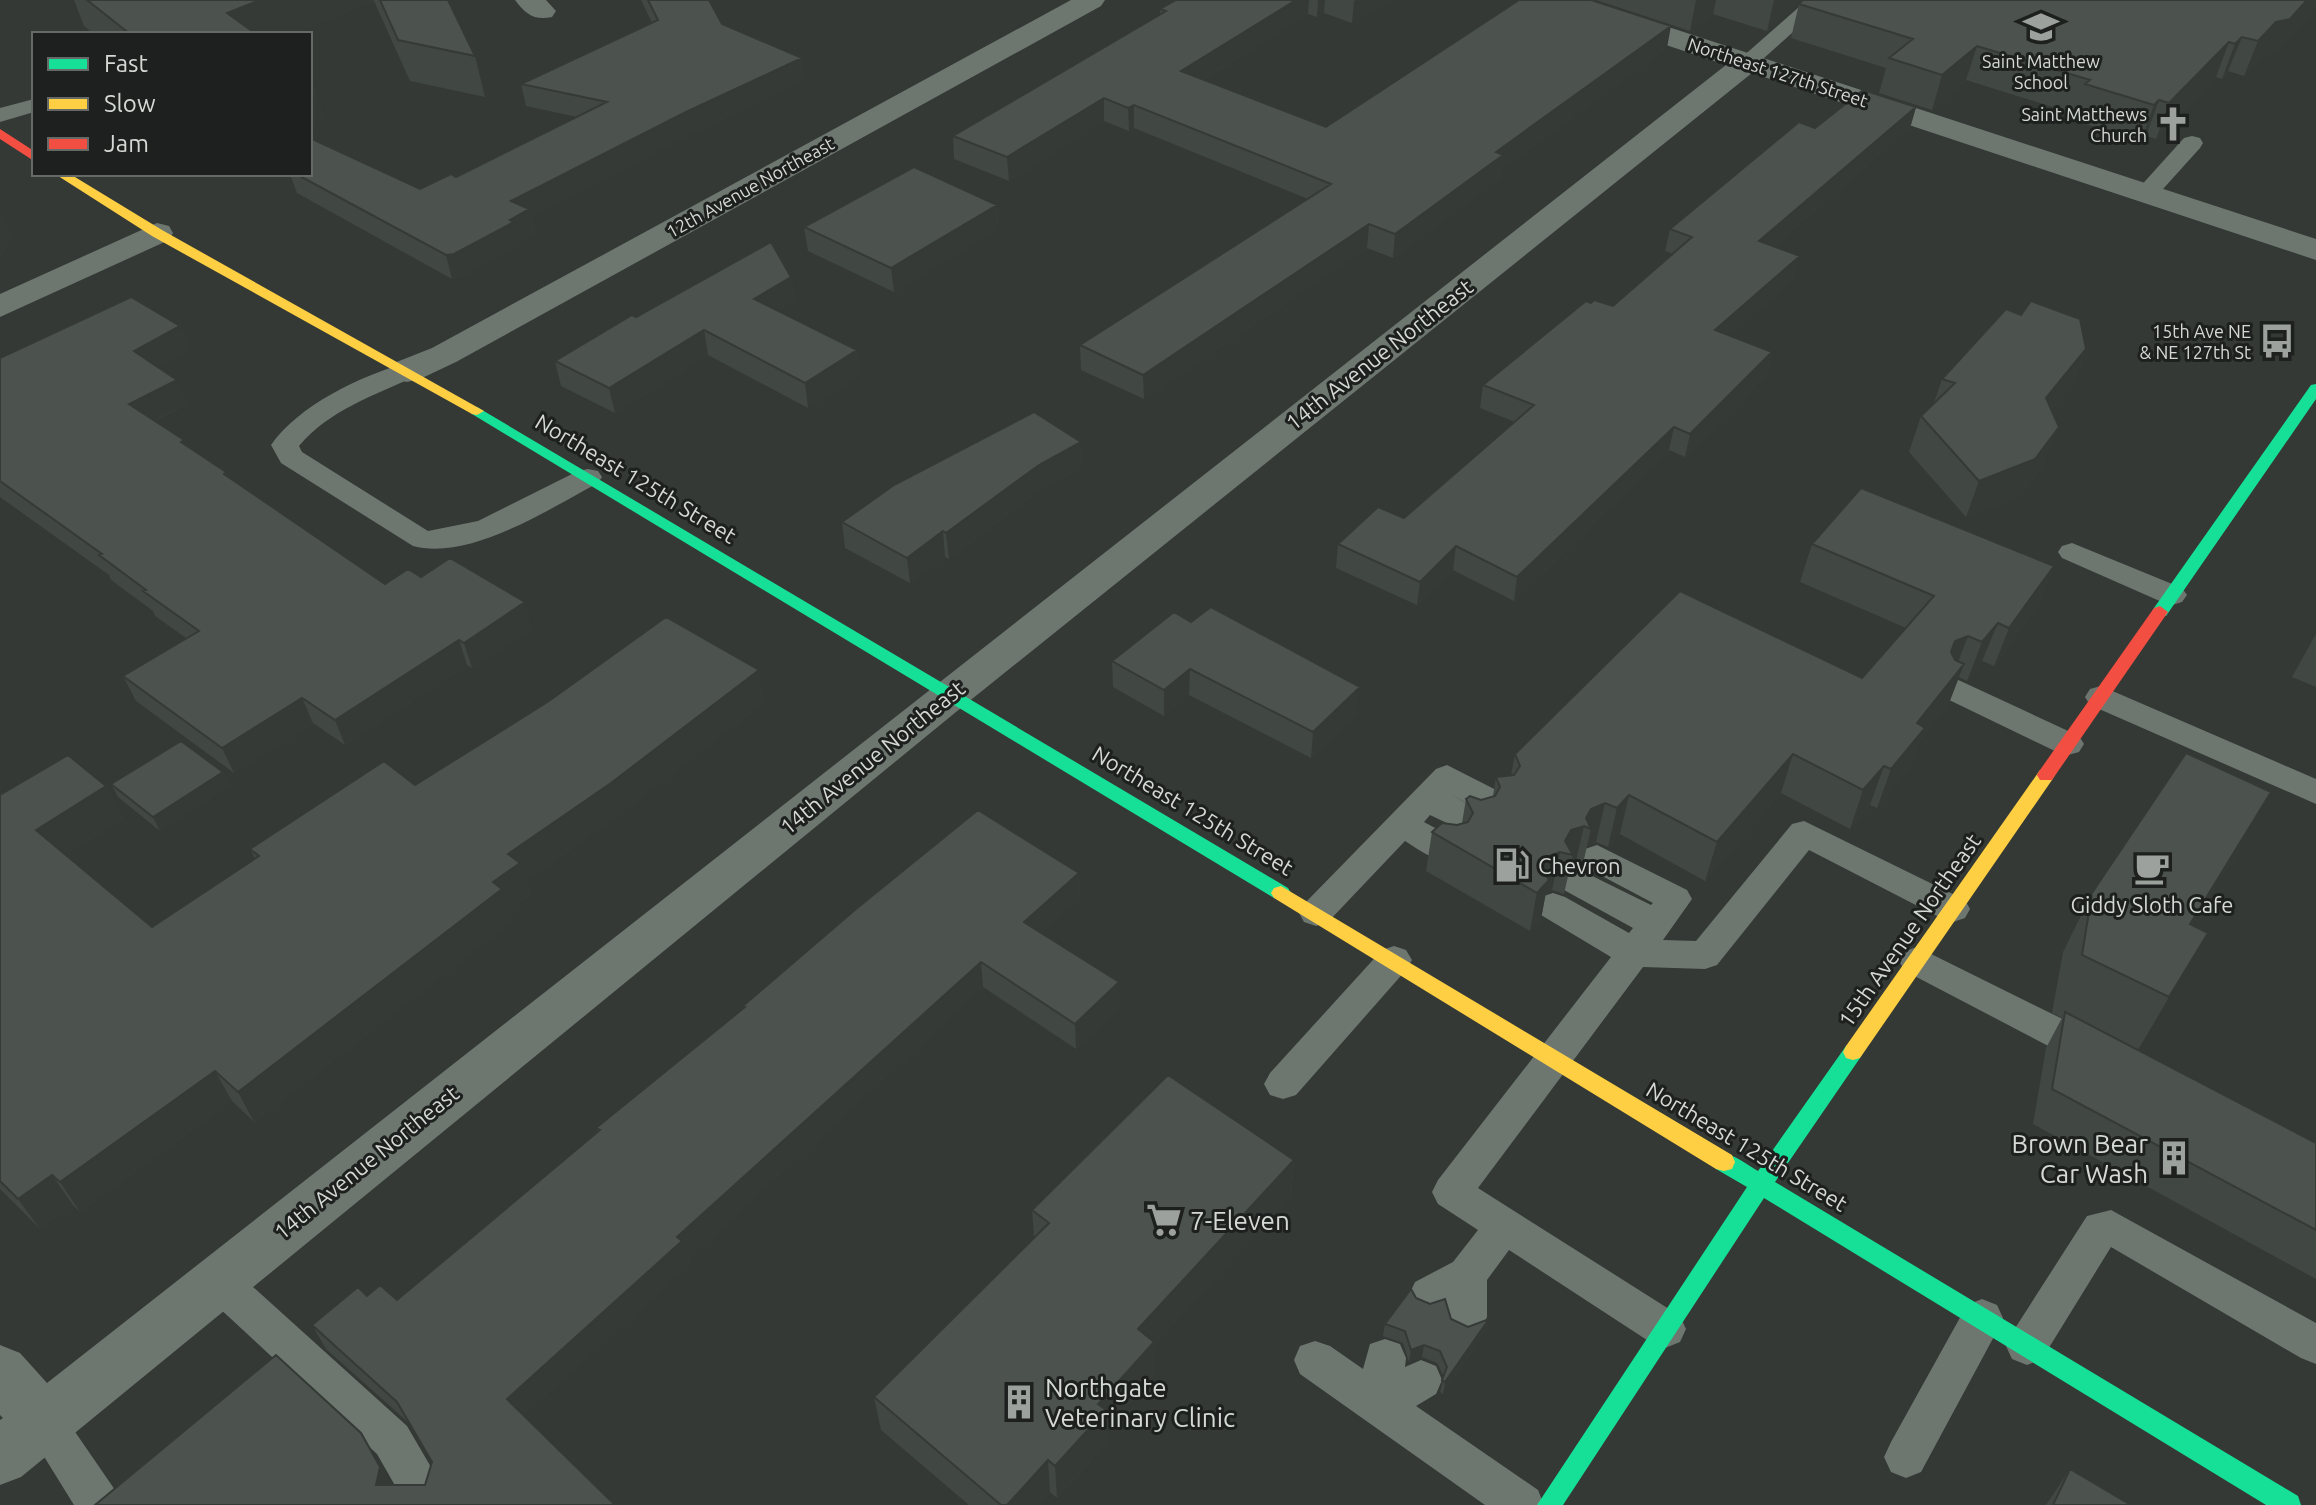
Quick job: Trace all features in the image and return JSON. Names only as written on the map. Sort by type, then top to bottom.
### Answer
[{"type":"main road","points":[[0,133],[32,156]]},
{"type":"main road","name":"Northeast 125th Street","points":[[64,176],[157,233],[407,371],[952,693],[2289,1505]]},
{"type":"main road","name":"15th Avenue Northeast","points":[[1549,1505],[1762,1183],[2316,389]]},
{"type":"street","name":"12th Avenue Northeast","points":[[407,371],[444,355],[1091,0]]},
{"type":"street","name":"Northeast 127th Street","points":[[1559,0],[2316,250]]},
{"type":"street","name":"14th Avenue Northeast","points":[[0,1457],[952,693],[1748,62]]},
{"type":"street","points":[[0,307],[157,233]]},
{"type":"street","points":[[0,1372],[43,1421]]},
{"type":"lane","points":[[1748,62],[1819,0]]},
{"type":"lane","points":[[0,115],[32,106]]},
{"type":"lane","points":[[2146,194],[2192,143]]},
{"type":"lane","points":[[407,371],[316,415],[296,429],[285,445],[291,457],[423,540],[443,541],[481,532],[588,477]]},
{"type":"lane","points":[[2072,552],[2172,595]]},
{"type":"lane","points":[[1954,689],[2068,744]]},
{"type":"lane","points":[[2101,697],[2316,792]]},
{"type":"lane","points":[[1316,913],[1427,798],[1484,814]]},
{"type":"lane","points":[[1403,825],[1447,850]]},
{"type":"lane","points":[[1665,1329],[1452,1192],[1555,1057],[1634,953],[1656,924],[1576,882],[1634,953],[1705,955],[1804,833],[1953,909]]},
{"type":"lane","points":[[1283,1084],[1394,960]]},
{"type":"lane","points":[[1917,961],[2118,1064]]},
{"type":"lane","points":[[1429,1295],[1467,1275],[1504,1226]]},
{"type":"lane","points":[[2027,1346],[2101,1228],[2111,1227],[2316,1345]]},
{"type":"lane","points":[[1466,1317],[1467,1275]]},
{"type":"lane","points":[[218,1281],[392,1440],[420,1486],[414,1505]]},
{"type":"lane","points":[[1906,1457],[1982,1318]]},
{"type":"lane","points":[[1380,1405],[1385,1358]]},
{"type":"lane","points":[[1315,1360],[1522,1505]]},
{"type":"lane","points":[[1380,1405],[1421,1380]]},
{"type":"lane","points":[[43,1421],[99,1505]]},
{"type":"building","points":[[87,0],[260,0],[227,13],[253,32],[127,32]]},
{"type":"building","points":[[380,0],[448,0],[475,56],[398,40]]},
{"type":"building","points":[[648,0],[709,0],[722,24],[802,58],[686,112],[511,201],[529,209],[510,220],[514,222],[454,254],[446,255],[300,176],[312,176],[312,139],[420,189],[451,174],[456,177],[607,102],[521,84],[658,20]]},
{"type":"building","points":[[1176,0],[1296,0],[1181,71],[1326,127],[1519,0],[1591,0],[1671,26],[1496,152],[1503,155],[1395,234],[1369,224],[1143,375],[1080,345],[1331,184],[1134,105],[1128,108],[1104,98],[1007,157],[953,136],[1166,11],[1160,9]]},
{"type":"building","points":[[1803,0],[2307,0],[2290,19],[2276,22],[2258,41],[2242,37],[2235,44],[2229,42],[2169,103],[2159,100],[2154,105],[2085,84],[2090,80],[1977,46],[1942,75],[1889,58],[1913,39],[1799,4]]},
{"type":"building","points":[[1863,90],[1916,107],[1759,241],[1800,256],[1715,330],[1772,352],[1690,434],[1674,427],[1517,577],[1456,546],[1420,582],[1338,544],[1378,507],[1404,518],[1534,405],[1483,385],[1586,301],[1591,303],[1594,300],[1613,306],[1692,237],[1670,229],[1799,122],[1815,128]]},
{"type":"building","points":[[914,167],[997,205],[891,268],[804,227]]},
{"type":"building","points":[[771,242],[791,277],[754,299],[857,350],[805,383],[704,330],[609,388],[555,361],[632,315],[636,317]]},
{"type":"building","points":[[131,297],[180,326],[134,351],[177,380],[129,404],[184,440],[181,442],[226,472],[224,474],[385,584],[408,569],[421,577],[450,558],[525,602],[464,643],[459,640],[335,720],[302,698],[222,748],[123,676],[199,631],[143,591],[146,590],[99,555],[102,554],[0,481],[0,358]]},
{"type":"building","points":[[2031,301],[2080,319],[2086,349],[2046,398],[2059,427],[2035,459],[1979,481],[1921,416],[1955,383],[1942,379],[2006,309],[2021,315]]},
{"type":"building","points":[[1034,412],[1081,442],[1039,465],[907,558],[842,522],[894,485]]},
{"type":"building","points":[[1861,488],[2054,566],[2009,628],[1998,623],[1982,642],[1968,636],[1955,641],[1951,652],[1955,660],[1964,664],[1917,723],[1925,728],[1891,769],[1884,766],[1863,790],[1793,754],[1717,842],[1629,795],[1617,808],[1605,803],[1591,809],[1586,818],[1591,829],[1584,826],[1571,830],[1565,841],[1573,855],[1560,852],[1546,857],[1541,869],[1549,880],[1537,893],[1432,832],[1442,823],[1457,825],[1468,822],[1473,813],[1466,799],[1470,796],[1481,800],[1495,796],[1500,787],[1496,777],[1514,775],[1520,766],[1515,754],[1680,591],[1862,678],[1934,596],[1812,544]]},
{"type":"building","points":[[1211,607],[1360,687],[1313,732],[1190,669],[1164,690],[1112,661],[1174,612],[1191,622]]},
{"type":"building","points":[[666,617],[759,670],[611,783],[508,854],[520,863],[493,882],[502,889],[238,1092],[215,1071],[60,1182],[52,1175],[18,1199],[0,1181],[0,795],[68,755],[106,786],[36,830],[152,927],[259,856],[250,849],[384,761],[415,785],[549,701]]},
{"type":"building","points":[[181,741],[223,772],[153,817],[111,784]]},
{"type":"building","points":[[2186,753],[2271,792],[2190,924],[2208,933],[2169,997],[2082,955],[2092,893]]},
{"type":"building","points":[[978,810],[1079,873],[1024,922],[1119,982],[1075,1024],[981,962],[677,1237],[682,1241],[507,1399],[615,1505],[95,1505],[276,1355],[361,1433],[380,1467],[376,1485],[425,1485],[432,1462],[397,1402],[312,1325],[358,1287],[367,1296],[380,1285],[397,1300],[600,1130],[596,1128]]},
{"type":"building","points":[[2065,1012],[2316,1143],[2316,1230],[2052,1089]]},
{"type":"building","points":[[1168,1075],[1294,1160],[1138,1329],[1154,1342],[1098,1404],[1106,1410],[1055,1466],[1048,1460],[1007,1505],[1001,1505],[874,1397],[1049,1223],[1032,1210]]},
{"type":"building","points":[[1411,1289],[1416,1298],[1430,1304],[1445,1299],[1451,1319],[1468,1327],[1489,1319],[1445,1382],[1442,1380],[1447,1367],[1440,1351],[1424,1345],[1411,1350],[1405,1331],[1385,1324]]},
{"type":"building","points":[[2070,1469],[2131,1505],[2053,1505]]},
{"type":"traffic: fast","points":[[2160,612],[2316,388]]},
{"type":"traffic: fast","points":[[477,411],[1281,893]]},
{"type":"traffic: fast","points":[[1549,1505],[1762,1183],[1853,1052]]},
{"type":"traffic: fast","points":[[1724,1162],[2289,1505]]},
{"type":"traffic: slow","points":[[64,176],[157,233],[477,411]]},
{"type":"traffic: slow","points":[[1853,1052],[2046,775]]},
{"type":"traffic: slow","points":[[1281,893],[1724,1162]]},
{"type":"traffic: jam","points":[[0,133],[32,156]]},
{"type":"traffic: jam","points":[[2046,775],[2160,612]]},
{"type":"place","name":"Saint Matthew School","points":[[2041,27]]},
{"type":"place","name":"Saint Matthews Church","points":[[2173,124]]},
{"type":"place","name":"15th Ave NE & NE 127th St","points":[[2277,341]]},
{"type":"place","name":"Chevron","points":[[1512,865]]},
{"type":"place","name":"Giddy Sloth Cafe","points":[[2152,868]]},
{"type":"place","name":"Brown Bear Car Wash","points":[[2174,1158]]},
{"type":"place","name":"7-Eleven","points":[[1164,1220]]},
{"type":"place","name":"Northgate Veterinary Clinic","points":[[1019,1402]]}]
